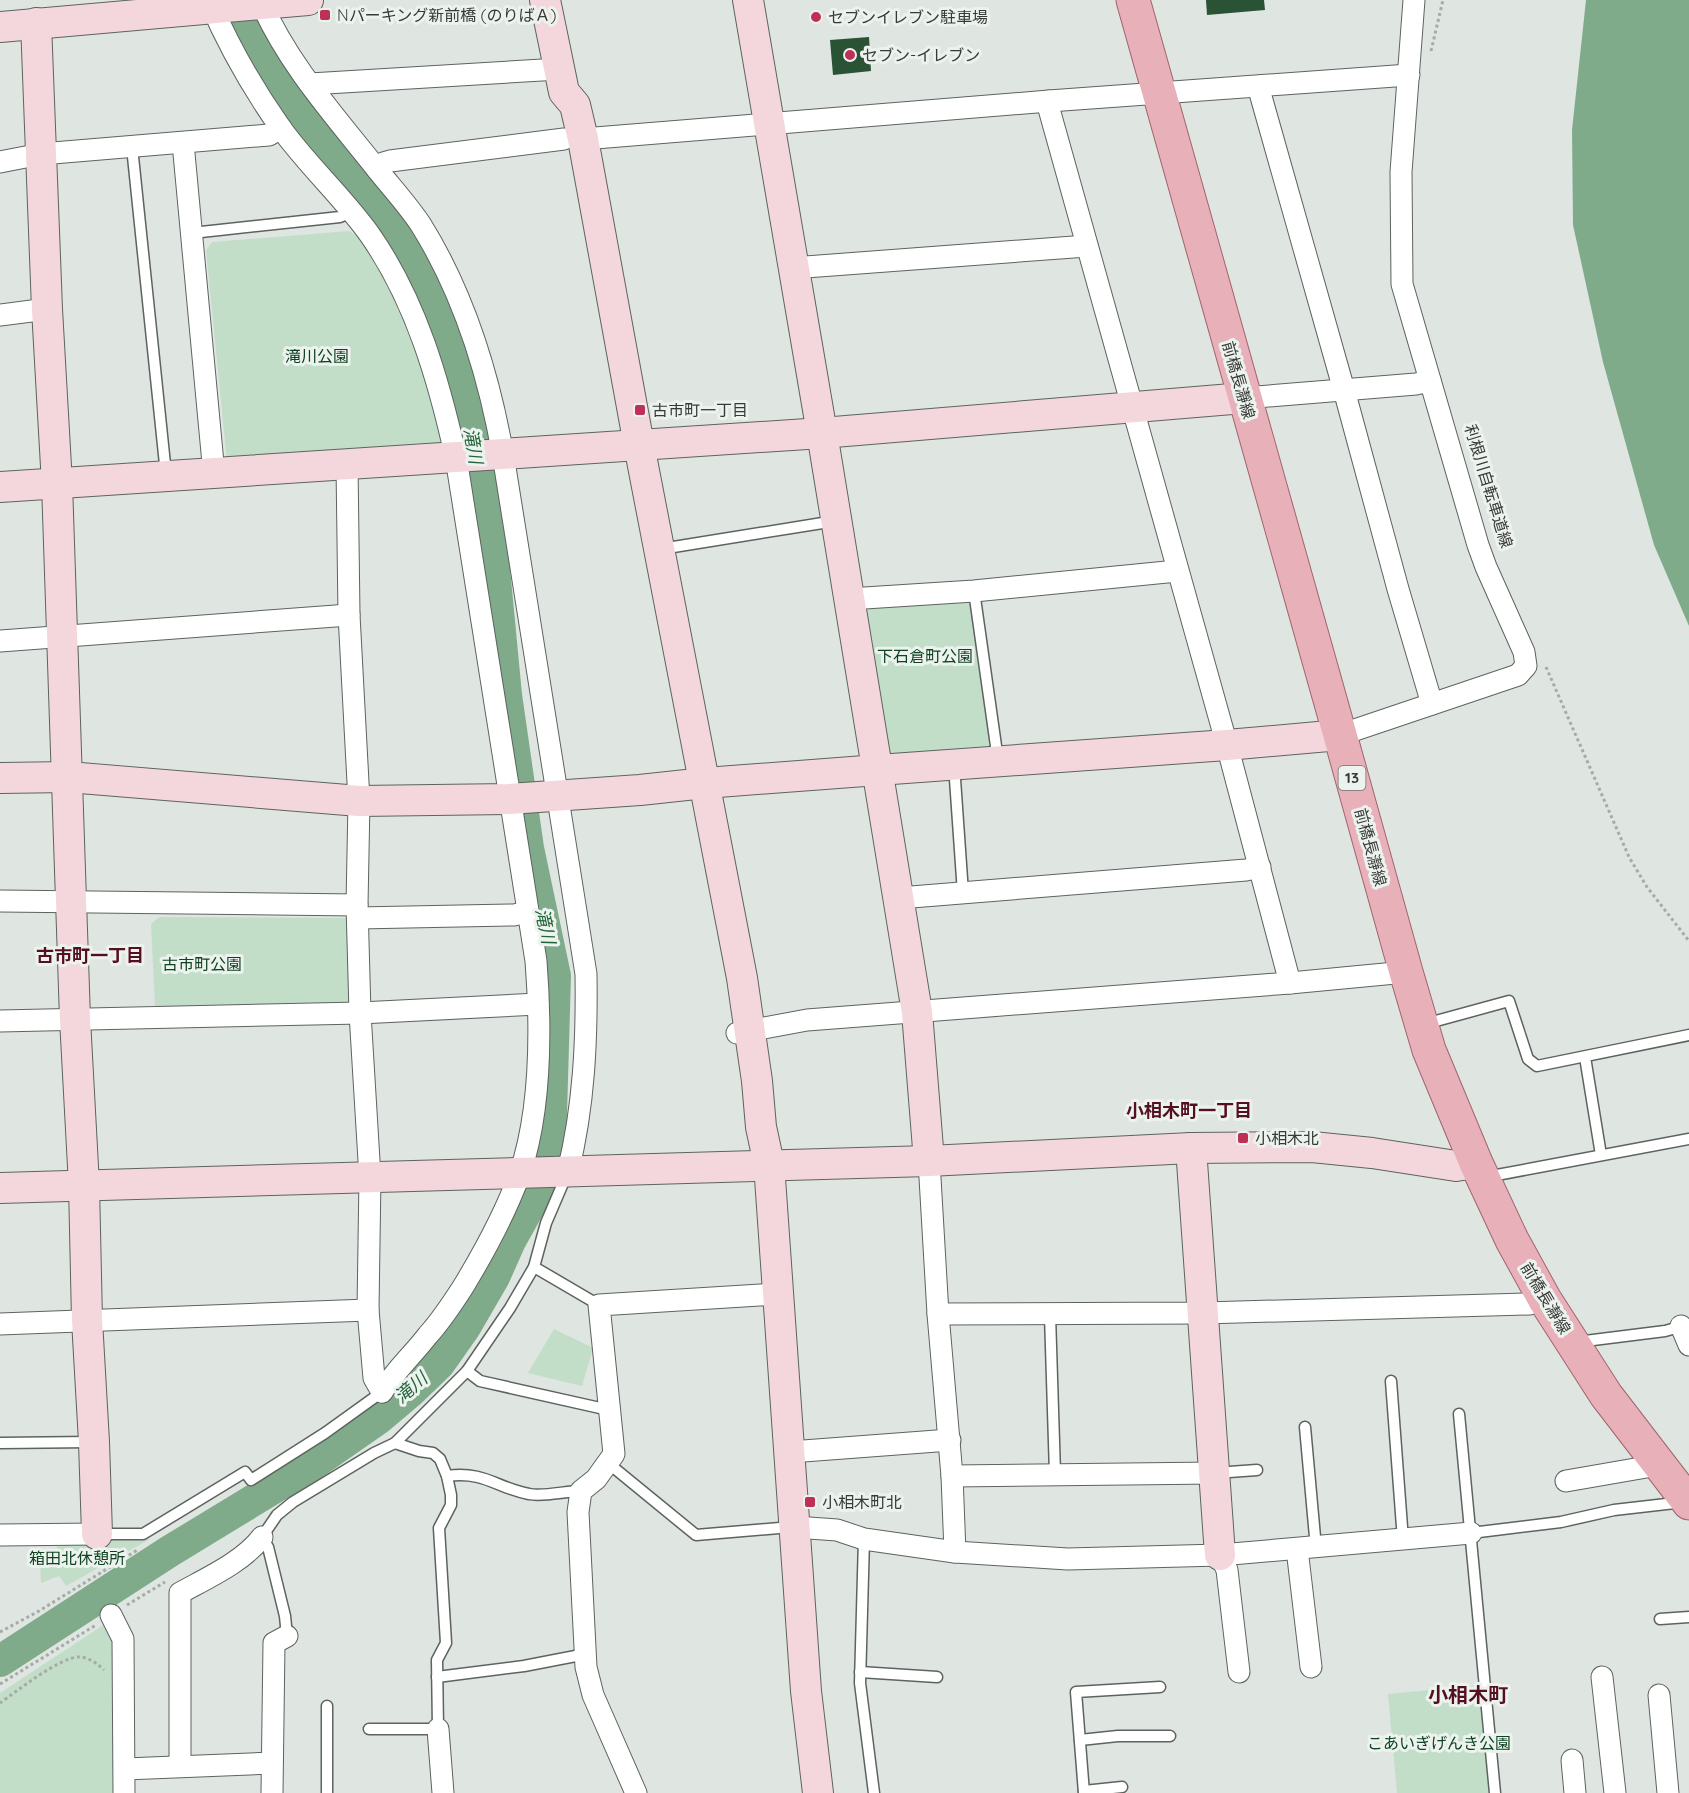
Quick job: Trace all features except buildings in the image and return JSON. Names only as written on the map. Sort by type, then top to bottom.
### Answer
[{"type":"main road","name":"前橋長瀞線","points":[[1133,0],[1429,1050],[1479,1171],[1512,1240],[1545,1300],[1606,1395],[1687,1501]]},
{"type":"street","points":[[0,27],[213,6],[308,0]]},
{"type":"street","points":[[545,0],[562,80],[575,105],[573,139],[631,446],[697,784],[742,978],[742,1032],[757,1082],[761,1127],[769,1164],[806,1691],[818,1793]]},
{"type":"street","points":[[748,0],[878,770],[916,1012],[929,1161],[938,1314],[950,1440],[955,1552]]},
{"type":"street","points":[[0,778],[68,777],[359,801],[512,799],[1341,735],[1518,675],[1526,666],[1526,659],[1486,567],[1403,294],[1401,172],[1414,0]]},
{"type":"street","points":[[259,3],[320,100],[421,225],[456,294],[486,376],[503,455],[555,796],[585,974],[586,1020],[582,1093],[575,1143],[565,1171]]},
{"type":"street","points":[[213,6],[243,69],[281,128],[352,212],[385,259],[414,316],[439,385],[456,458],[536,960],[539,1030],[537,1069],[523,1172],[462,1287],[429,1335],[394,1373],[382,1392]]},
{"type":"street","points":[[0,1535],[97,1534],[87,1320],[84,1185],[75,1019],[57,484],[47,309],[36,22]]},
{"type":"street","points":[[377,169],[383,163],[390,161],[573,139],[1408,75]]},
{"type":"street","points":[[310,84],[562,80]]},
{"type":"street","points":[[1260,86],[1260,93],[1398,589],[1432,704]]},
{"type":"street","points":[[1049,101],[1049,109],[1134,407],[1290,983]]},
{"type":"street","points":[[0,162],[41,154],[269,135],[281,128]]},
{"type":"street","points":[[183,143],[214,474]]},
{"type":"street","points":[[792,268],[1087,246]]},
{"type":"street","points":[[0,315],[47,309]]},
{"type":"street","points":[[0,487],[822,433],[1430,381]]},
{"type":"street","points":[[631,446],[658,549],[697,784]]},
{"type":"street","points":[[347,465],[349,615],[359,801],[357,911],[360,1013],[370,1177],[368,1310],[375,1378],[382,1392]]},
{"type":"street","points":[[849,599],[974,591],[1177,570]]},
{"type":"street","points":[[0,640],[349,615]]},
{"type":"street","points":[[898,898],[1260,867]]},
{"type":"street","points":[[0,901],[514,915],[528,912]]},
{"type":"street","points":[[742,1032],[807,1020],[1406,972]]},
{"type":"street","points":[[0,1021],[360,1013],[538,1004]]},
{"type":"street","points":[[0,1188],[929,1161],[1191,1148],[1312,1147],[1372,1153],[1479,1171]]},
{"type":"street","points":[[1191,1148],[1220,1555],[1227,1570],[1239,1672]]},
{"type":"street","points":[[636,1793],[593,1695],[586,1667],[577,1526],[581,1491],[596,1479],[614,1454],[599,1305],[777,1293]]},
{"type":"street","points":[[938,1314],[1204,1313],[1529,1304],[1545,1300]]},
{"type":"street","points":[[0,1324],[368,1310]]},
{"type":"street","points":[[790,1452],[950,1440]]},
{"type":"street","points":[[1566,1481],[1658,1464]]},
{"type":"street","points":[[952,1476],[1215,1473]]},
{"type":"street","points":[[795,1527],[837,1530],[864,1539],[955,1552],[1068,1558],[1220,1555],[1471,1533]]},
{"type":"street","points":[[180,1766],[180,1593],[235,1561],[256,1545],[262,1537]]},
{"type":"street","points":[[1307,1549],[1311,1667]]},
{"type":"street","points":[[111,1615],[123,1639],[124,1793]]},
{"type":"street","points":[[272,1793],[274,1643],[287,1636]]},
{"type":"street","points":[[1602,1677],[1615,1793]]},
{"type":"street","points":[[1659,1695],[1668,1793]]},
{"type":"street","points":[[438,1729],[442,1793]]},
{"type":"street","points":[[1572,1760],[1575,1793]]},
{"type":"street","points":[[125,1769],[273,1763]]},
{"type":"lane","points":[[132,147],[166,477]]},
{"type":"lane","points":[[192,233],[340,217],[352,212]]},
{"type":"lane","points":[[658,549],[835,521]]},
{"type":"lane","points":[[974,591],[998,761]]},
{"type":"lane","points":[[954,765],[963,893]]},
{"type":"lane","points":[[1422,1025],[1509,1001],[1528,1059],[1533,1065],[1543,1066],[1689,1035]]},
{"type":"lane","points":[[1585,1058],[1601,1155]]},
{"type":"lane","points":[[1479,1171],[1601,1155],[1689,1139]]},
{"type":"lane","points":[[287,1636],[285,1616],[268,1547],[262,1537],[277,1515],[293,1502],[395,1443],[467,1371],[510,1308],[534,1267],[546,1223],[565,1171]]},
{"type":"lane","points":[[534,1267],[599,1305]]},
{"type":"lane","points":[[1050,1315],[1055,1474]]},
{"type":"lane","points":[[1575,1345],[1585,1341],[1665,1330],[1686,1332]]},
{"type":"lane","points":[[467,1371],[480,1381],[609,1410]]},
{"type":"lane","points":[[1390,1381],[1403,1540]]},
{"type":"lane","points":[[97,1534],[143,1534],[245,1472],[251,1480],[325,1433],[382,1392]]},
{"type":"lane","points":[[1459,1414],[1496,1793]]},
{"type":"lane","points":[[1305,1427],[1307,1549]]},
{"type":"lane","points":[[0,1443],[94,1442]]},
{"type":"lane","points":[[369,1729],[438,1729],[437,1660],[446,1643],[439,1528],[450,1505],[447,1476],[440,1459],[433,1453],[419,1452],[395,1443]]},
{"type":"lane","points":[[608,1463],[696,1535],[795,1527]]},
{"type":"lane","points":[[1215,1473],[1257,1470]]},
{"type":"lane","points":[[447,1476],[461,1474],[482,1476],[533,1495],[581,1491]]},
{"type":"lane","points":[[1471,1533],[1561,1522],[1614,1510],[1687,1501]]},
{"type":"lane","points":[[864,1539],[860,1672],[874,1793]]},
{"type":"lane","points":[[1660,1619],[1689,1617]]},
{"type":"lane","points":[[437,1677],[524,1666],[586,1654]]},
{"type":"lane","points":[[860,1672],[937,1677]]},
{"type":"lane","points":[[1122,1786],[1084,1792],[1076,1692],[1160,1687]]},
{"type":"lane","points":[[327,1706],[327,1793]]},
{"type":"lane","points":[[1080,1740],[1118,1736],[1170,1736]]},
{"type":"path","points":[[1430,54],[1443,0]]},
{"type":"path","points":[[1545,666],[1629,857],[1647,887],[1689,941]]},
{"type":"path","points":[[0,1632],[39,1611],[142,1547]]},
{"type":"path","points":[[0,1684],[165,1581]]},
{"type":"path","points":[[0,1703],[67,1659],[81,1657],[93,1661],[103,1668],[107,1675]]},
{"type":"green space","name":"滝川公園","points":[[349,231],[363,240],[397,290],[447,443],[227,462],[206,250],[212,242]]},
{"type":"green space","name":"下石倉町公園","points":[[963,599],[972,606],[990,746],[987,751],[888,754],[865,615],[870,606]]},
{"type":"green space","name":"古市町公園","points":[[159,917],[345,918],[352,925],[356,1000],[349,1007],[161,1014],[155,1006],[151,924]]},
{"type":"green space","points":[[554,1329],[593,1348],[582,1386],[528,1373]]},
{"type":"green space","name":"箱田北休憩所","points":[[150,1539],[66,1586],[59,1576],[41,1583],[40,1560],[57,1560],[57,1540]]},
{"type":"green space","points":[[105,1624],[113,1629],[117,1793],[0,1793],[0,1693]]},
{"type":"green space","name":"こあいぎげんき公園","points":[[1481,1685],[1491,1793],[1397,1793],[1388,1694]]},
{"type":"shaded area","points":[[1586,0],[1689,0],[1689,626],[1654,545],[1603,362],[1573,225],[1572,130]]},
{"type":"waterway","name":"滝川","points":[[0,1661],[170,1551],[313,1464],[379,1418],[411,1391],[439,1364],[465,1327],[494,1277],[510,1241],[534,1198],[550,1148],[555,976],[528,848],[506,695],[492,548],[458,364],[435,298],[410,255],[312,130],[270,68],[237,0]]},
{"type":"place","name":"Nパーキング新前橋 (のりばＡ)","points":[[325,15]]},
{"type":"place","name":"セブンイレブン駐車場","points":[[816,17]]},
{"type":"place","name":"セブン-イレブン","points":[[850,55]]},
{"type":"place","name":"古市町一丁目","points":[[640,410]]},
{"type":"place","name":"小相木北","points":[[1243,1138]]},
{"type":"place","name":"小相木町北","points":[[810,1502]]},
{"type":"district","name":"古市町一丁目","points":[[90,956]]},
{"type":"district","name":"小相木町一丁目","points":[[1189,1111]]},
{"type":"district","name":"小相木町","points":[[1468,1695]]}]
